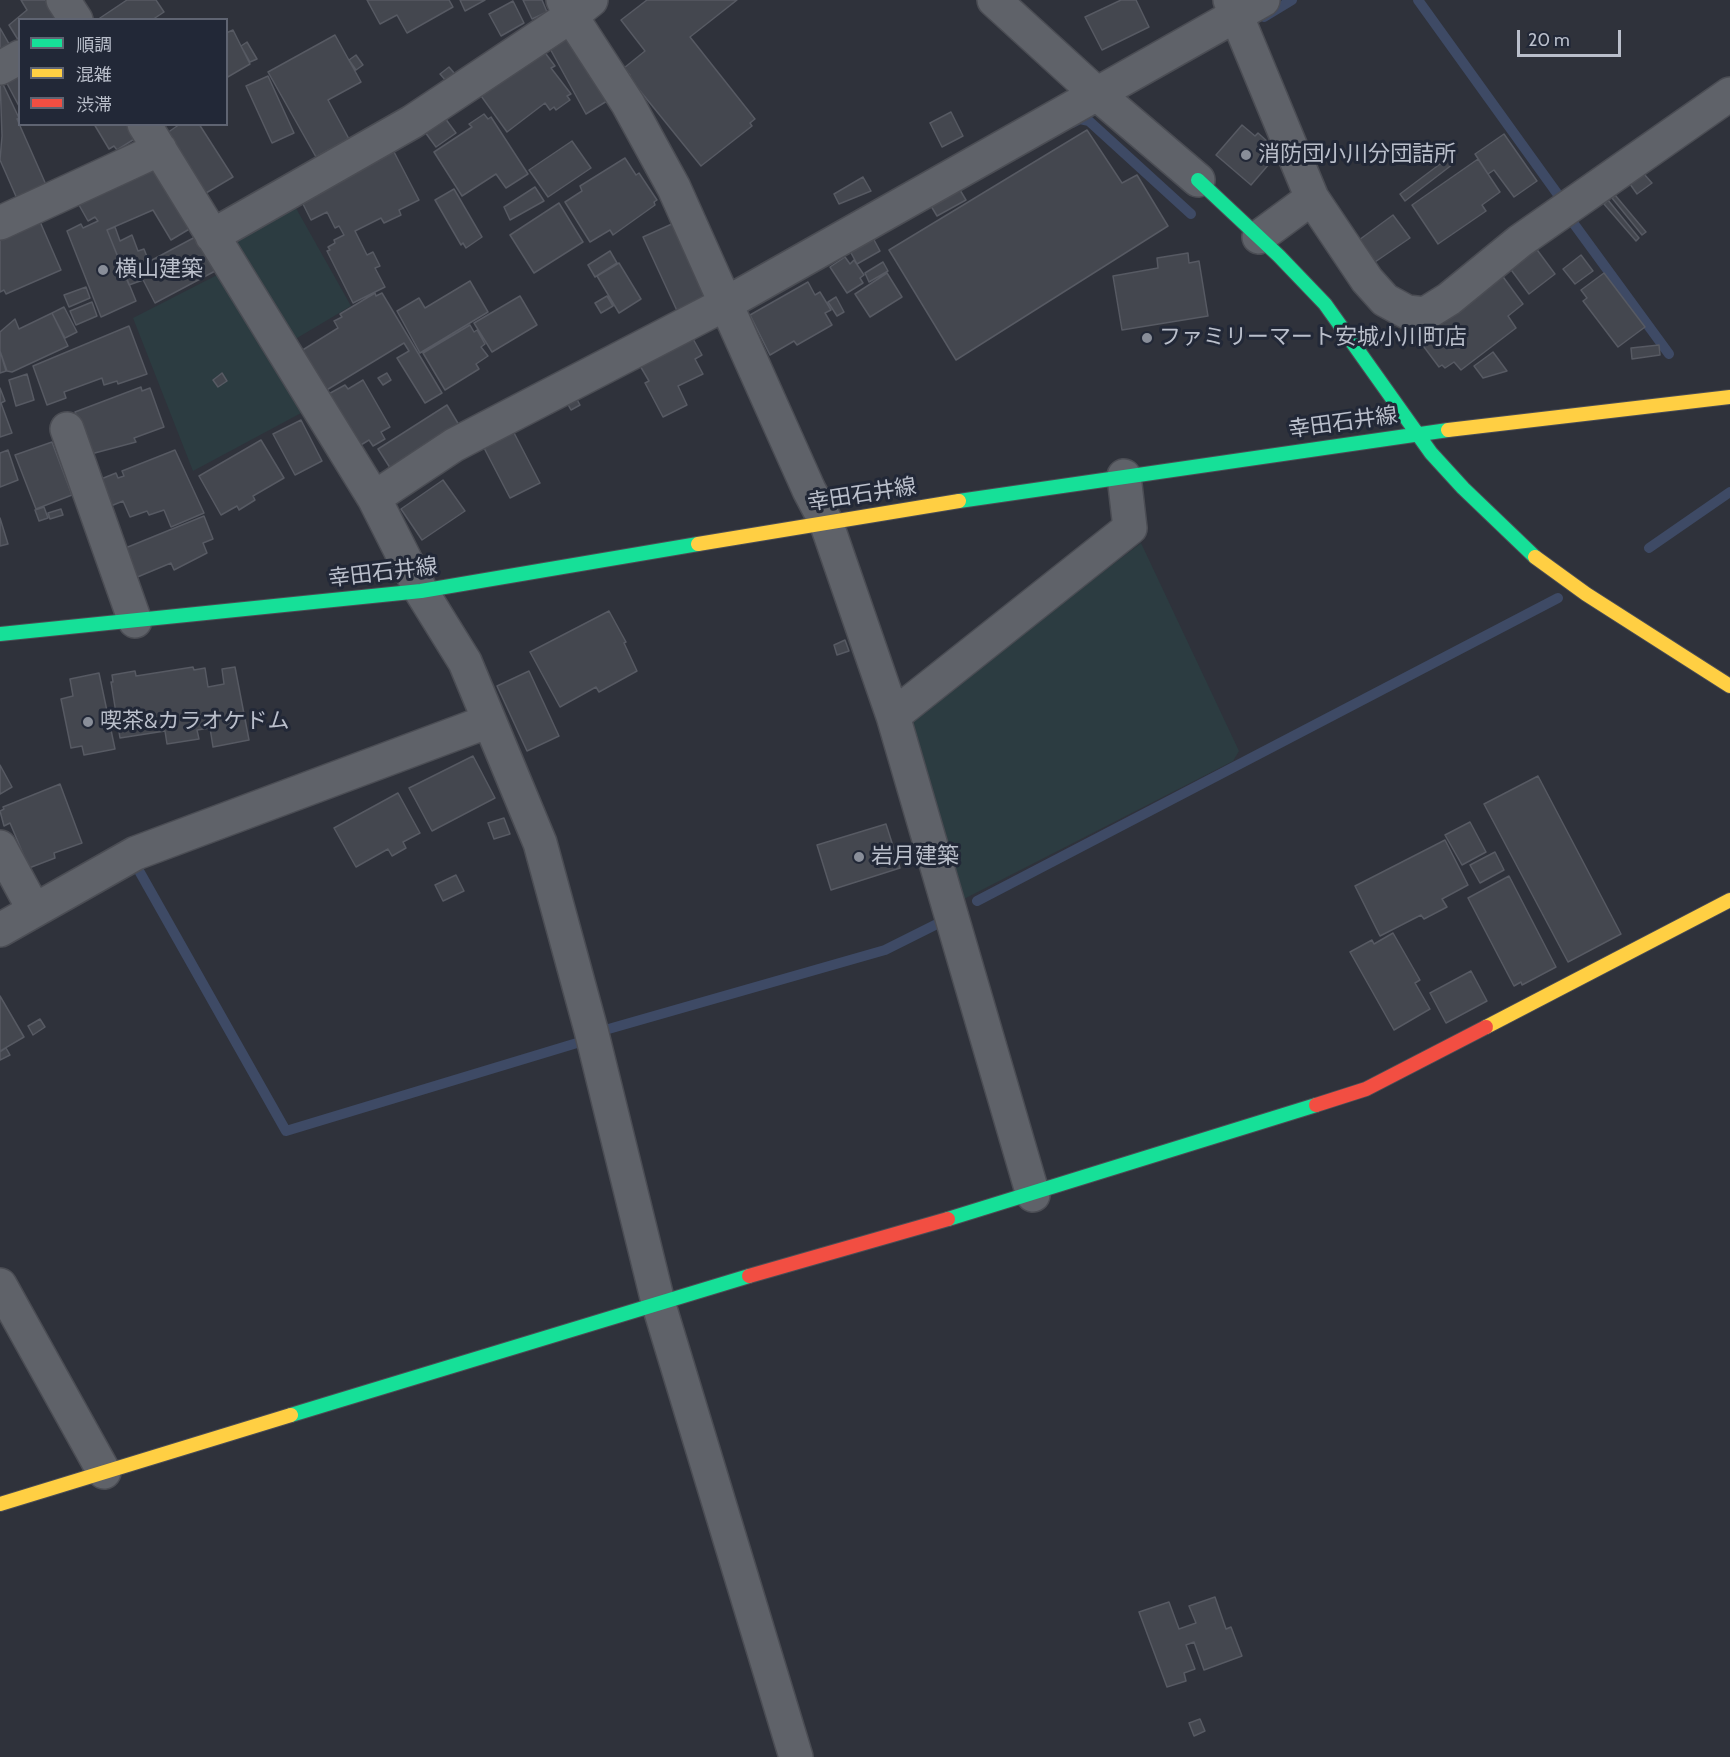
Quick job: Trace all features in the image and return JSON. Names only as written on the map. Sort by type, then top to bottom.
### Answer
[{"type":"street","points":[[63,0],[75,18]]},
{"type":"street","points":[[994,0],[1096,93],[1198,180],[1259,237],[1325,304],[1375,369],[1416,434],[1450,476],[1532,555],[1564,579],[1652,632],[1730,686]]},
{"type":"street","points":[[213,236],[412,122],[575,6],[674,188],[809,490],[826,522],[893,716],[1033,1195]]},
{"type":"street","points":[[374,498],[454,446],[727,303],[1096,93],[1242,6],[1312,198],[1367,280],[1385,300],[1407,312],[1425,314],[1449,299],[1520,241],[1730,94]]},
{"type":"street","points":[[0,68],[18,58]]},
{"type":"street","points":[[0,223],[152,137],[374,498],[421,591],[465,662],[540,843],[591,1030],[658,1302],[796,1757]]},
{"type":"street","points":[[1259,237],[1312,198]]},
{"type":"street","name":"幸田石井線","points":[[0,634],[421,591],[826,522],[1124,476],[1416,434],[1730,397]]},
{"type":"street","points":[[67,429],[135,621]]},
{"type":"street","points":[[893,716],[1130,528],[1124,476]]},
{"type":"street","points":[[0,930],[136,853],[489,721]]},
{"type":"street","points":[[0,847],[34,910]]},
{"type":"street","points":[[0,1504],[658,1302],[1033,1195],[1366,1089],[1730,900]]},
{"type":"street","points":[[0,1285],[104,1472]]},
{"type":"shaded area","points":[[292,201],[351,306],[287,344],[229,245]]},
{"type":"shaded area","points":[[221,273],[303,412],[193,471],[133,318]]},
{"type":"shaded area","points":[[1141,543],[1239,751],[1233,761],[962,900],[907,721]]},
{"type":"building","points":[[21,0],[45,0],[57,18],[18,18],[18,40],[9,25],[27,10]]},
{"type":"building","points":[[127,0],[156,0],[164,12],[155,18],[100,18]]},
{"type":"building","points":[[367,0],[449,0],[453,7],[407,33],[397,15],[380,24]]},
{"type":"building","points":[[460,0],[485,0],[465,11]]},
{"type":"building","points":[[523,0],[542,0],[547,12],[532,19]]},
{"type":"building","points":[[647,0],[737,0],[690,37],[755,119],[750,123],[752,126],[701,166],[624,68],[645,51],[621,20]]},
{"type":"building","points":[[1121,0],[1136,0],[1149,27],[1102,50],[1085,17]]},
{"type":"building","points":[[513,1],[524,23],[501,36],[489,14]]},
{"type":"building","points":[[0,28],[12,49],[0,56]]},
{"type":"building","points":[[233,30],[250,64],[228,77],[228,32]]},
{"type":"building","points":[[567,34],[607,101],[586,114],[548,45]]},
{"type":"building","points":[[335,35],[361,82],[328,100],[349,139],[316,157],[268,72]]},
{"type":"building","points":[[247,42],[257,59],[250,62],[241,46]]},
{"type":"building","points":[[543,50],[555,66],[551,68],[571,94],[567,96],[570,100],[556,110],[554,107],[550,110],[545,103],[507,132],[479,93]]},
{"type":"building","points":[[356,55],[363,65],[356,70],[349,60]]},
{"type":"building","points":[[449,67],[455,74],[447,82],[440,74]]},
{"type":"building","points":[[18,68],[18,104],[3,76]]},
{"type":"building","points":[[268,76],[294,133],[272,143],[246,86]]},
{"type":"building","points":[[0,78],[18,116],[18,126],[20,126],[47,187],[18,201],[0,160],[2,136]]},
{"type":"building","points":[[951,112],[963,136],[942,147],[930,123]]},
{"type":"building","points":[[442,114],[456,133],[436,147],[422,128]]},
{"type":"building","points":[[484,114],[488,119],[491,117],[528,174],[506,188],[496,174],[462,196],[434,152],[472,127],[469,124]]},
{"type":"building","name":"消防団小川分団詰所","points":[[1242,125],[1255,136],[1258,133],[1268,142],[1265,146],[1276,156],[1251,185],[1216,155]]},
{"type":"building","points":[[95,126],[133,126],[139,136],[117,150],[114,146],[109,149]]},
{"type":"building","points":[[177,126],[200,126],[233,177],[206,193],[167,133]]},
{"type":"building","points":[[1087,130],[1122,183],[1137,175],[1168,226],[956,360],[889,250]]},
{"type":"building","points":[[1504,134],[1537,181],[1514,197],[1494,170],[1488,174],[1475,154]]},
{"type":"building","points":[[572,141],[591,168],[548,197],[529,170]]},
{"type":"building","points":[[393,150],[419,200],[399,210],[401,215],[384,223],[381,218],[355,231],[367,255],[373,252],[380,266],[375,268],[385,287],[353,303],[327,251],[330,250],[328,247],[335,243],[334,240],[344,235],[339,226],[335,228],[327,212],[311,220],[301,200]]},
{"type":"building","points":[[625,158],[636,175],[639,173],[657,200],[654,202],[655,205],[613,235],[610,230],[590,242],[565,202],[582,191],[580,186]]},
{"type":"building","points":[[1448,158],[1453,164],[1405,201],[1400,194]]},
{"type":"building","points":[[1478,159],[1500,192],[1482,205],[1486,211],[1438,244],[1412,205]]},
{"type":"building","name":"横山建築","points":[[150,168],[158,169],[191,228],[171,240],[153,210],[107,230],[136,301],[101,317],[67,231],[81,224],[83,228],[98,221],[95,217],[88,221],[79,205]]},
{"type":"building","points":[[1644,174],[1652,183],[1637,194],[1630,184]]},
{"type":"building","points":[[863,177],[871,191],[839,204],[834,194]]},
{"type":"building","points":[[535,187],[544,201],[510,220],[504,207]]},
{"type":"building","points":[[454,189],[482,237],[466,248],[463,243],[461,245],[435,200]]},
{"type":"building","points":[[960,190],[966,200],[937,216],[931,206]]},
{"type":"building","points":[[1615,195],[1646,232],[1642,235],[1612,198]]},
{"type":"building","points":[[1608,200],[1639,238],[1636,241],[1604,204]]},
{"type":"building","points":[[559,203],[583,242],[534,273],[510,235]]},
{"type":"building","points":[[1393,215],[1410,238],[1375,262],[1359,240]]},
{"type":"building","points":[[38,217],[61,270],[6,294],[4,290],[0,292],[0,234]]},
{"type":"building","points":[[674,223],[709,301],[679,315],[643,237]]},
{"type":"building","points":[[115,227],[120,241],[132,235],[138,251],[144,249],[149,262],[137,268],[143,280],[129,285],[107,230]]},
{"type":"building","points":[[199,235],[217,270],[155,303],[137,268]]},
{"type":"building","points":[[873,238],[880,251],[857,264],[850,251]]},
{"type":"building","points":[[1535,247],[1555,274],[1529,294],[1509,267]]},
{"type":"building","points":[[610,251],[617,263],[595,277],[588,265]]},
{"type":"building","points":[[1188,253],[1189,263],[1199,261],[1208,316],[1122,330],[1113,276],[1158,268],[1157,258]]},
{"type":"building","points":[[1581,255],[1593,271],[1575,284],[1563,269]]},
{"type":"building","points":[[845,257],[850,264],[854,260],[864,275],[860,278],[863,283],[847,293],[830,267]]},
{"type":"building","points":[[883,262],[888,271],[869,282],[865,273]]},
{"type":"building","points":[[619,263],[641,299],[619,313],[597,276]]},
{"type":"building","points":[[887,273],[902,297],[870,317],[855,294]]},
{"type":"building","points":[[1604,273],[1645,327],[1618,347],[1583,301],[1587,298],[1581,290]]},
{"type":"building","points":[[1501,274],[1523,304],[1508,316],[1516,328],[1461,370],[1454,362],[1445,368],[1442,365],[1439,367],[1418,339],[1430,329],[1428,325]]},
{"type":"building","points":[[470,281],[488,312],[420,353],[397,311],[419,298],[425,308]]},
{"type":"building","points":[[808,282],[815,295],[820,292],[831,310],[825,313],[832,325],[797,345],[794,341],[770,355],[750,315]]},
{"type":"building","points":[[86,287],[90,298],[69,307],[64,295]]},
{"type":"building","points":[[375,293],[376,296],[382,293],[442,393],[425,403],[397,358],[409,351],[404,343],[325,391],[301,351],[338,328],[334,321],[342,317],[340,314]]},
{"type":"building","points":[[520,296],[537,325],[492,352],[474,323]]},
{"type":"building","points":[[607,296],[613,306],[601,313],[595,303]]},
{"type":"building","points":[[836,297],[844,312],[837,316],[828,302]]},
{"type":"building","points":[[92,302],[97,316],[76,325],[70,311]]},
{"type":"building","points":[[64,307],[77,332],[65,338],[52,313]]},
{"type":"building","points":[[52,313],[68,346],[12,372],[7,371],[0,351],[0,332],[15,319],[19,329]]},
{"type":"building","points":[[470,325],[474,332],[477,330],[485,344],[481,347],[488,356],[476,364],[479,369],[445,390],[423,353]]},
{"type":"building","points":[[129,326],[147,374],[118,384],[117,381],[104,385],[102,378],[64,392],[66,398],[47,405],[33,366]]},
{"type":"building","points":[[692,337],[702,355],[695,359],[703,374],[678,386],[687,405],[663,417],[645,383],[649,381],[639,364]]},
{"type":"building","points":[[1659,345],[1660,355],[1632,359],[1631,348]]},
{"type":"building","points":[[0,351],[6,371],[0,373]]},
{"type":"building","points":[[1493,352],[1507,371],[1483,378],[1474,366]]},
{"type":"building","points":[[222,373],[227,381],[218,387],[213,380]]},
{"type":"building","points":[[387,373],[391,380],[383,385],[378,378]]},
{"type":"building","points":[[27,374],[34,400],[16,406],[9,380]]},
{"type":"building","points":[[363,380],[390,427],[381,432],[385,439],[373,446],[369,440],[356,448],[323,397],[345,385],[348,389]]},
{"type":"building","points":[[141,387],[142,391],[150,388],[164,427],[134,438],[136,442],[91,454],[75,412]]},
{"type":"building","points":[[0,388],[5,401],[1,403],[12,433],[0,437]]},
{"type":"building","points":[[575,396],[580,405],[571,410],[566,401]]},
{"type":"building","points":[[447,405],[462,430],[394,474],[378,449]]},
{"type":"building","points":[[301,420],[322,461],[295,475],[273,434]]},
{"type":"building","points":[[512,429],[540,483],[510,498],[482,444]]},
{"type":"building","points":[[261,440],[284,478],[253,496],[255,500],[239,510],[237,506],[221,515],[199,476]]},
{"type":"building","points":[[52,442],[72,495],[36,509],[15,455]]},
{"type":"building","points":[[8,450],[18,480],[0,487],[0,453]]},
{"type":"building","points":[[175,450],[204,513],[171,527],[164,510],[149,515],[147,511],[130,517],[123,501],[106,508],[96,481],[116,473],[118,478],[124,476],[122,471]]},
{"type":"building","points":[[443,480],[465,511],[422,540],[401,509]]},
{"type":"building","points":[[44,507],[48,518],[39,521],[35,510]]},
{"type":"building","points":[[61,509],[63,515],[50,519],[48,513]]},
{"type":"building","points":[[204,516],[213,539],[203,543],[207,553],[174,570],[171,563],[135,578],[123,549]]},
{"type":"building","points":[[0,518],[8,544],[0,546]]},
{"type":"building","points":[[609,611],[626,642],[624,643],[637,671],[599,692],[596,687],[560,707],[530,652]]},
{"type":"building","points":[[845,640],[849,651],[837,655],[834,645]]},
{"type":"building","points":[[193,667],[194,670],[205,668],[208,687],[224,684],[222,669],[235,667],[249,740],[213,747],[210,728],[197,730],[199,739],[167,744],[165,731],[120,738],[111,682],[113,682],[112,675],[135,671],[136,676]]},
{"type":"building","points":[[529,671],[559,736],[527,751],[497,686]]},
{"type":"building","name":"喫茶&カラオケドム","points":[[99,673],[115,749],[84,755],[82,746],[71,748],[61,699],[73,696],[70,679]]},
{"type":"building","points":[[473,756],[495,798],[432,831],[409,788]]},
{"type":"building","points":[[0,765],[12,787],[0,794]]},
{"type":"building","points":[[1538,776],[1621,934],[1568,962],[1484,804]]},
{"type":"building","points":[[60,784],[82,843],[54,853],[55,858],[29,868],[10,823],[4,826],[0,811],[4,809],[3,807]]},
{"type":"building","points":[[398,793],[420,833],[403,842],[406,848],[392,856],[388,849],[356,867],[334,828]]},
{"type":"building","points":[[504,818],[510,834],[494,839],[488,823]]},
{"type":"building","points":[[1470,822],[1486,852],[1462,865],[1445,835]]},
{"type":"building","name":"岩月建築","points":[[886,824],[900,868],[831,890],[817,845]]},
{"type":"building","points":[[1445,840],[1468,885],[1442,899],[1447,907],[1424,919],[1421,915],[1380,936],[1355,886]]},
{"type":"building","points":[[1495,852],[1504,870],[1480,883],[1470,865]]},
{"type":"building","points":[[456,875],[464,891],[443,901],[435,885]]},
{"type":"building","points":[[1509,876],[1556,967],[1522,985],[1521,982],[1514,986],[1468,898]]},
{"type":"building","points":[[1393,933],[1420,980],[1415,983],[1430,1009],[1394,1030],[1350,952],[1372,940],[1374,944]]},
{"type":"building","points":[[1471,971],[1487,1001],[1446,1023],[1430,993]]},
{"type":"building","points":[[0,996],[24,1037],[0,1051]]},
{"type":"building","points":[[40,1019],[45,1027],[33,1035],[28,1026]]},
{"type":"building","points":[[6,1048],[10,1055],[0,1060],[0,1052]]},
{"type":"building","points":[[1215,1597],[1226,1629],[1231,1627],[1242,1656],[1204,1670],[1194,1642],[1186,1645],[1195,1669],[1184,1673],[1186,1681],[1167,1687],[1139,1612],[1169,1602],[1179,1629],[1196,1623],[1189,1606]]},
{"type":"building","points":[[1200,1719],[1205,1731],[1194,1736],[1189,1723]]},
{"type":"waterway","points":[[1264,17],[1292,0]]},
{"type":"waterway","points":[[1418,0],[1559,196]]},
{"type":"waterway","points":[[1072,123],[1080,119],[1089,121],[1191,214]]},
{"type":"waterway","points":[[1574,224],[1669,354]]},
{"type":"waterway","points":[[1649,548],[1730,492]]},
{"type":"waterway","points":[[977,901],[1558,598]]},
{"type":"waterway","points":[[138,869],[286,1131],[577,1043]]},
{"type":"waterway","points":[[605,1030],[885,950],[941,922]]},
{"type":"traffic: fast","points":[[1198,180],[1279,256],[1325,304],[1431,453],[1463,488],[1535,557]]},
{"type":"traffic: fast","points":[[959,501],[1448,430]]},
{"type":"traffic: fast","points":[[0,634],[421,591],[698,544]]},
{"type":"traffic: fast","points":[[948,1219],[1316,1105]]},
{"type":"traffic: fast","points":[[291,1415],[749,1276]]},
{"type":"traffic: slow","points":[[1448,430],[1730,397]]},
{"type":"traffic: slow","points":[[698,544],[959,501]]},
{"type":"traffic: slow","points":[[1535,557],[1586,594],[1730,686]]},
{"type":"traffic: slow","points":[[1486,1027],[1730,900]]},
{"type":"traffic: slow","points":[[0,1504],[291,1415]]},
{"type":"traffic: jam","points":[[1316,1105],[1366,1089],[1486,1027]]},
{"type":"traffic: jam","points":[[749,1276],[948,1219]]},
{"type":"place","name":"消防団小川分団詰所","points":[[1246,155]]},
{"type":"place","name":"横山建築","points":[[103,270]]},
{"type":"place","name":"ファミリーマート安城小川町店","points":[[1147,338]]},
{"type":"place","name":"喫茶&カラオケドム","points":[[88,722]]},
{"type":"place","name":"岩月建築","points":[[859,857]]}]
